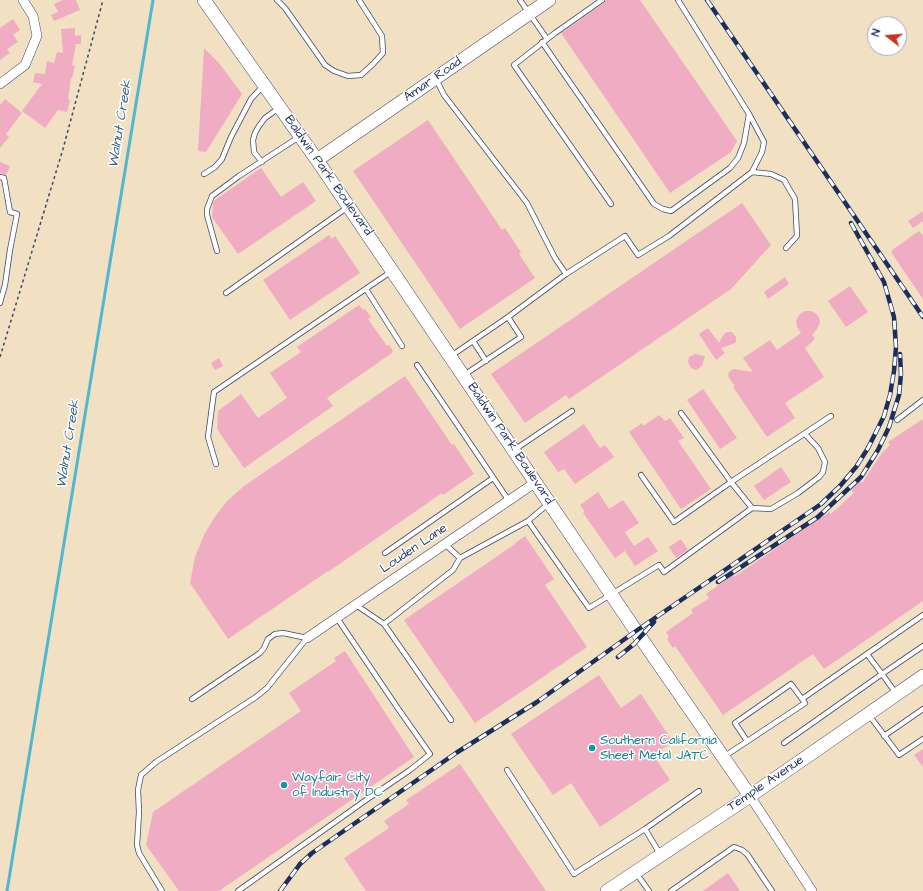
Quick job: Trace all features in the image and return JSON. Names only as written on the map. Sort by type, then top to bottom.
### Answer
[{"type":"main road","name":"Baldwin Park Boulevard","points":[[204,0],[318,160],[612,595],[750,796]]},
{"type":"main road","name":"Amar Road","points":[[318,160],[549,0]]},
{"type":"main road","name":"Temple Avenue","points":[[611,890],[923,676]]},
{"type":"street","points":[[0,84],[25,65],[37,36],[33,16],[23,0]]},
{"type":"street","name":"Louden Lane","points":[[307,638],[536,482]]},
{"type":"street","name":"Baldwin Park Boulevard","points":[[750,796],[812,891]]},
{"type":"lane","points":[[277,0],[325,65],[334,71],[348,76],[361,75],[383,53],[382,36],[359,0]]},
{"type":"lane","points":[[520,0],[547,39]]},
{"type":"lane","points":[[602,0],[542,42],[514,65],[611,204]]},
{"type":"lane","points":[[451,356],[508,317],[566,274],[625,236],[638,255],[668,236],[752,172],[762,152],[764,142],[749,114],[678,0]]},
{"type":"lane","points":[[542,42],[654,204],[662,210],[671,211],[730,168],[738,158],[744,143],[749,114]]},
{"type":"lane","points":[[436,78],[444,95],[527,203],[555,258],[566,274]]},
{"type":"lane","points":[[204,174],[222,159],[231,137],[251,100],[264,85]]},
{"type":"lane","points":[[262,162],[254,152],[253,140],[259,126],[265,118],[280,107]]},
{"type":"lane","points":[[216,250],[207,215],[212,196],[301,136]]},
{"type":"lane","points":[[752,172],[771,174],[784,180],[795,199],[797,236],[786,248]]},
{"type":"lane","points":[[0,177],[4,178],[10,212],[17,214],[5,285],[0,303]]},
{"type":"lane","points":[[226,293],[349,206]]},
{"type":"lane","points":[[216,464],[208,437],[214,392],[393,271]]},
{"type":"lane","points":[[366,289],[402,346]]},
{"type":"lane","points":[[464,376],[521,337],[508,317]]},
{"type":"lane","points":[[473,341],[486,361]]},
{"type":"lane","points":[[417,366],[509,501]]},
{"type":"lane","points":[[897,420],[923,400]]},
{"type":"lane","points":[[514,450],[572,411]]},
{"type":"lane","points":[[681,413],[731,482],[752,508]]},
{"type":"lane","points":[[641,475],[674,522],[731,482],[831,416]]},
{"type":"lane","points":[[528,521],[589,608],[612,595],[659,564],[664,572],[752,508],[771,509],[798,493],[819,477],[824,472],[825,462],[818,448],[805,434]]},
{"type":"lane","points":[[385,553],[493,478]]},
{"type":"lane","points":[[384,624],[453,570],[460,558],[528,521],[550,503]]},
{"type":"lane","points":[[445,544],[460,558]]},
{"type":"lane","points":[[356,605],[384,624],[451,720]]},
{"type":"lane","points":[[802,699],[923,615]]},
{"type":"lane","points":[[238,891],[410,770],[430,754],[337,618]]},
{"type":"lane","points":[[162,891],[137,845],[139,812],[138,790],[141,776],[156,762],[256,697],[267,688],[307,638],[283,633],[275,634],[268,639],[260,653],[192,699]]},
{"type":"lane","points":[[784,744],[923,646]]},
{"type":"lane","points":[[867,654],[896,694]]},
{"type":"lane","points":[[723,757],[805,703],[791,684],[735,723],[747,740]]},
{"type":"lane","points":[[884,736],[923,709]]},
{"type":"lane","points":[[868,714],[899,755],[923,738]]},
{"type":"lane","points":[[507,770],[574,874],[645,829],[699,791]]},
{"type":"lane","points":[[645,829],[661,855]]},
{"type":"lane","points":[[671,891],[734,848],[742,850],[747,854],[772,891]]},
{"type":"lane","points":[[636,872],[650,891]]},
{"type":"path","points":[[0,357],[61,157],[103,0]]},
{"type":"building","points":[[63,0],[76,0],[80,10],[54,21],[51,15],[58,12],[54,4]]},
{"type":"building","points":[[606,0],[640,0],[737,141],[731,152],[670,193],[561,33],[604,3]]},
{"type":"building","points":[[13,19],[20,30],[13,35],[18,42],[7,49],[10,53],[0,60],[0,28]]},
{"type":"building","points":[[75,28],[75,36],[81,35],[81,44],[76,44],[72,65],[75,66],[71,78],[68,99],[70,100],[67,112],[58,110],[45,128],[22,111],[42,84],[33,82],[35,73],[45,74],[47,61],[54,63],[57,52],[63,53],[61,29]]},
{"type":"building","points":[[204,48],[219,63],[242,94],[206,152],[198,151]]},
{"type":"building","points":[[5,99],[22,113],[6,134],[9,137],[0,148],[0,105]]},
{"type":"building","points":[[428,120],[502,230],[505,228],[521,252],[519,254],[535,278],[460,329],[353,171]]},
{"type":"building","points":[[0,162],[10,166],[6,175],[0,173]]},
{"type":"building","points":[[261,168],[281,197],[303,182],[316,201],[238,254],[212,217],[213,203],[215,200]]},
{"type":"building","points":[[742,203],[771,245],[731,289],[569,399],[566,395],[525,423],[491,374]]},
{"type":"building","points":[[923,211],[923,221],[913,228],[908,221]]},
{"type":"building","points":[[919,231],[923,236],[923,299],[891,252]]},
{"type":"building","points":[[329,235],[332,239],[335,236],[360,273],[290,320],[263,280]]},
{"type":"building","points":[[785,277],[789,284],[768,299],[764,292]]},
{"type":"building","points":[[850,286],[868,312],[846,327],[828,301]]},
{"type":"building","points":[[359,305],[363,310],[365,309],[371,317],[368,319],[387,346],[389,345],[393,351],[392,353],[327,398],[333,406],[244,468],[217,429],[218,411],[241,394],[258,418],[287,398],[270,373],[301,352],[297,347]]},
{"type":"building","points":[[805,311],[811,311],[819,317],[820,322],[812,335],[815,339],[805,348],[824,377],[785,403],[795,418],[767,437],[733,387],[735,386],[728,374],[734,369],[753,372],[743,358],[770,340],[777,350],[801,333],[797,327],[796,321],[799,315]]},
{"type":"building","points":[[708,328],[719,343],[724,334],[727,332],[732,332],[736,337],[736,342],[721,348],[725,353],[716,360],[699,334]]},
{"type":"building","points":[[695,354],[705,356],[702,366],[696,370],[691,368],[688,362],[689,357]]},
{"type":"building","points":[[219,358],[223,366],[215,370],[211,363]]},
{"type":"building","points":[[405,376],[452,445],[454,444],[474,474],[443,495],[442,493],[228,639],[190,583],[195,557],[204,535],[214,518],[227,501],[244,486]]},
{"type":"building","points":[[703,389],[737,438],[720,449],[687,400]]},
{"type":"building","points":[[659,415],[665,421],[670,418],[684,438],[678,441],[711,489],[681,509],[629,432],[642,423],[643,426]]},
{"type":"building","points":[[923,419],[923,601],[824,669],[813,654],[723,715],[675,646],[673,648],[667,639],[669,637],[666,632],[693,613],[691,610],[709,598],[706,594],[733,575],[734,577],[829,512],[831,514],[854,493],[851,490],[859,480],[862,483],[882,453],[890,445],[888,442]]},
{"type":"building","points":[[584,424],[600,448],[605,445],[614,457],[575,484],[564,469],[558,472],[544,452]]},
{"type":"building","points":[[781,467],[791,482],[764,500],[754,486]]},
{"type":"building","points":[[598,492],[609,509],[623,500],[639,523],[625,532],[634,546],[648,537],[658,551],[635,566],[625,551],[615,558],[583,513],[585,512],[580,505]]},
{"type":"building","points":[[525,536],[554,579],[545,585],[587,647],[475,723],[404,620]]},
{"type":"building","points":[[681,539],[688,550],[676,558],[669,547]]},
{"type":"building","name":"Wayfair City of Industry DC","points":[[345,651],[414,757],[219,891],[179,891],[146,845],[153,812],[301,711],[289,693],[336,661],[334,658]]},
{"type":"building","name":"Southern California Sheet Metal JATC","points":[[599,675],[621,708],[641,694],[673,742],[653,755],[670,780],[600,827],[571,783],[553,795],[511,734]]},
{"type":"building","points":[[923,749],[923,767],[914,755]]},
{"type":"building","points":[[460,764],[546,891],[366,891],[344,858],[389,828],[384,821],[409,804],[406,800]]},
{"type":"building","points":[[728,873],[740,891],[703,891]]},
{"type":"waterway","name":"Walnut Creek","points":[[7,891],[153,0]]},
{"type":"railway","points":[[707,0],[923,317]]},
{"type":"railway","points":[[280,891],[300,864],[312,853],[456,753],[537,702],[636,631],[821,504],[840,486],[856,467],[868,448],[884,416],[890,395],[896,347],[894,317],[884,282],[851,223]]},
{"type":"railway","points":[[718,582],[818,517],[861,477],[878,450],[889,427],[899,395],[901,374],[900,354]]},
{"type":"railway","points":[[618,657],[634,644],[654,622]]},
{"type":"place","name":"Southern California Sheet Metal JATC","points":[[592,748]]},
{"type":"place","name":"Wayfair City of Industry DC","points":[[284,785]]}]
